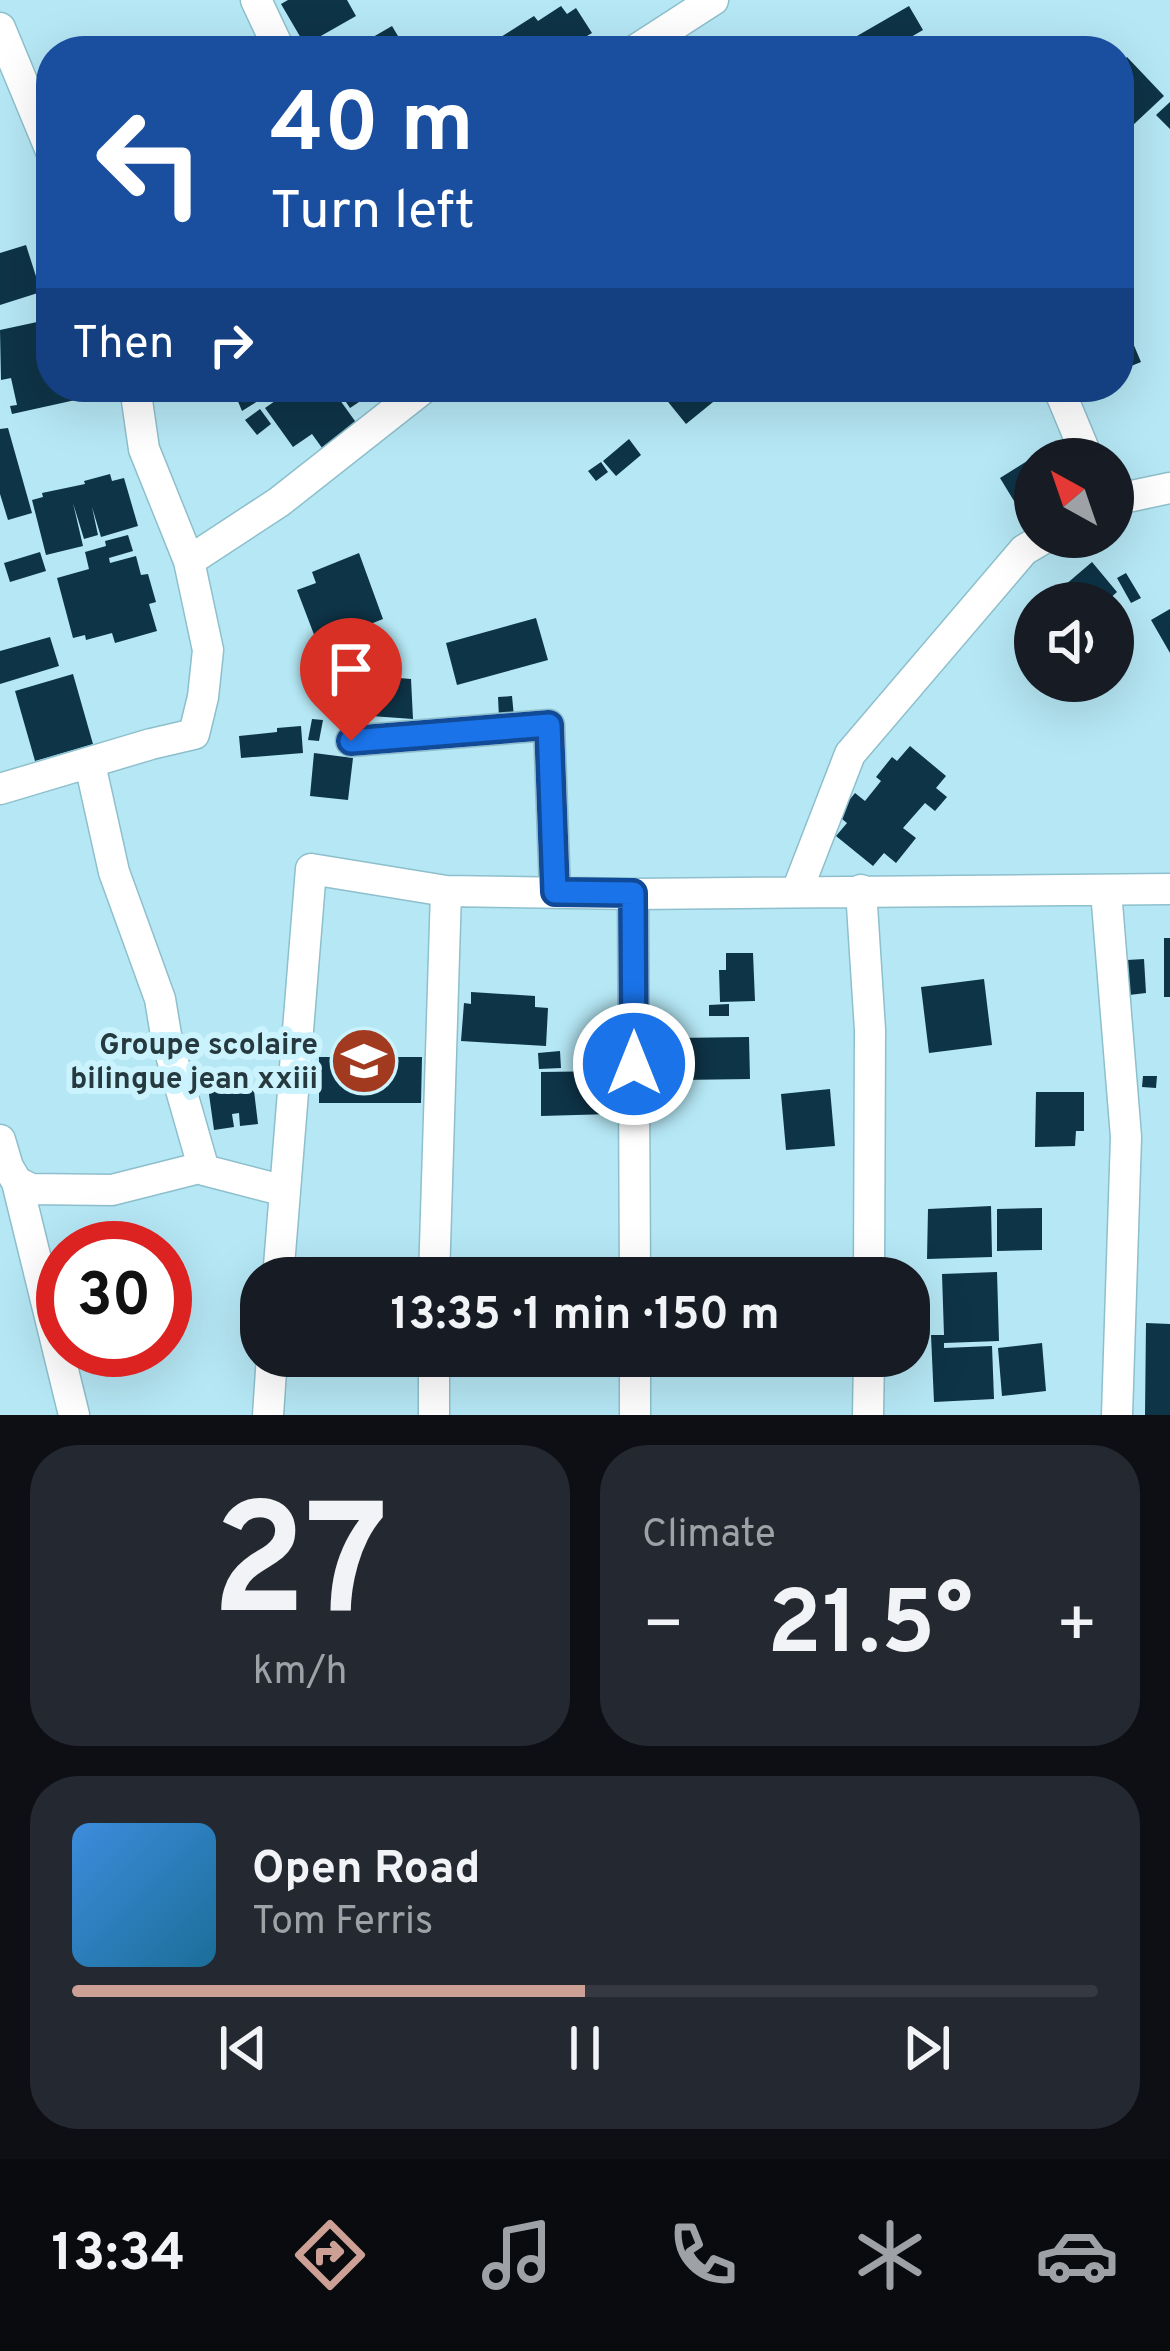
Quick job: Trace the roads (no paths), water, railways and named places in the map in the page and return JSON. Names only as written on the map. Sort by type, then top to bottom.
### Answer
[{"type":"street","points":[[256,0],[273,36]]},
{"type":"street","points":[[657,36],[713,0]]},
{"type":"street","points":[[0,28],[36,116]]},
{"type":"street","points":[[0,789],[194,734],[208,650],[189,561],[144,449],[137,402]]},
{"type":"street","points":[[189,561],[279,502],[406,402]]},
{"type":"street","points":[[1064,402],[1079,438]]},
{"type":"street","points":[[1134,496],[1170,488]]},
{"type":"street","points":[[797,891],[850,754],[1017,558]]},
{"type":"street","points":[[351,741],[549,725],[555,892]]},
{"type":"street","points":[[90,764],[114,872],[160,999],[167,1041],[204,1170],[285,1191]]},
{"type":"street","points":[[280,1257],[311,869],[446,891],[1170,889]]},
{"type":"street","points":[[861,890],[870,1030],[869,1257]]},
{"type":"street","points":[[435,1257],[446,891]]},
{"type":"street","points":[[1106,891],[1126,1137],[1117,1415]]},
{"type":"street","points":[[633,893],[634,1257]]},
{"type":"street","points":[[0,1141],[17,1182],[74,1415]]},
{"type":"street","points":[[17,1182],[31,1189],[112,1190],[203,1167]]},
{"type":"street","points":[[268,1415],[271,1377]]},
{"type":"street","points":[[434,1377],[434,1415]]},
{"type":"street","points":[[635,1377],[635,1415]]},
{"type":"street","points":[[868,1377],[868,1415]]},
{"type":"place","name":"Groupe scolaire bilingue jean xxiii","points":[[364,1061]]}]
